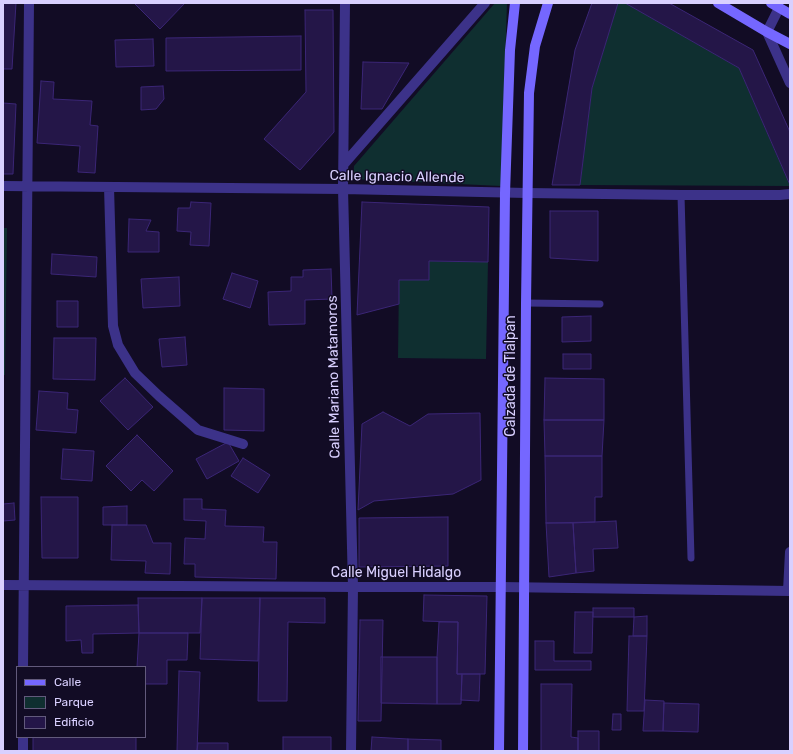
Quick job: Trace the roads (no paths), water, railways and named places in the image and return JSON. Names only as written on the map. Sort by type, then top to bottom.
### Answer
[{"type":"main road","name":"Calzada de Tlalpan","points":[[499,751],[502,587],[505,193],[510,50],[515,3]]},
{"type":"main road","name":"Calzada de Tlalpan","points":[[523,751],[529,93],[535,46],[548,3]]},
{"type":"main road","points":[[718,3],[790,44]]},
{"type":"main road","points":[[775,6],[790,14]]},
{"type":"street","points":[[23,666],[29,3]]},
{"type":"street","name":"Calle Mariano Matamoros","points":[[345,3],[344,190],[353,587],[351,751]]},
{"type":"street","points":[[344,164],[484,3]]},
{"type":"street","points":[[775,6],[767,32],[790,83]]},
{"type":"street","name":"Calle Ignacio Allende","points":[[3,186],[344,190],[527,194],[790,194]]},
{"type":"street","points":[[109,187],[113,326],[118,346],[135,373],[198,430],[242,444]]},
{"type":"street","points":[[789,591],[790,552]]},
{"type":"street","name":"Calle Miguel Hidalgo","points":[[3,585],[524,587],[789,591]]},
{"type":"street","points":[[23,738],[23,751]]},
{"type":"lane","points":[[681,195],[691,558]]},
{"type":"lane","points":[[526,303],[600,304]]}]
